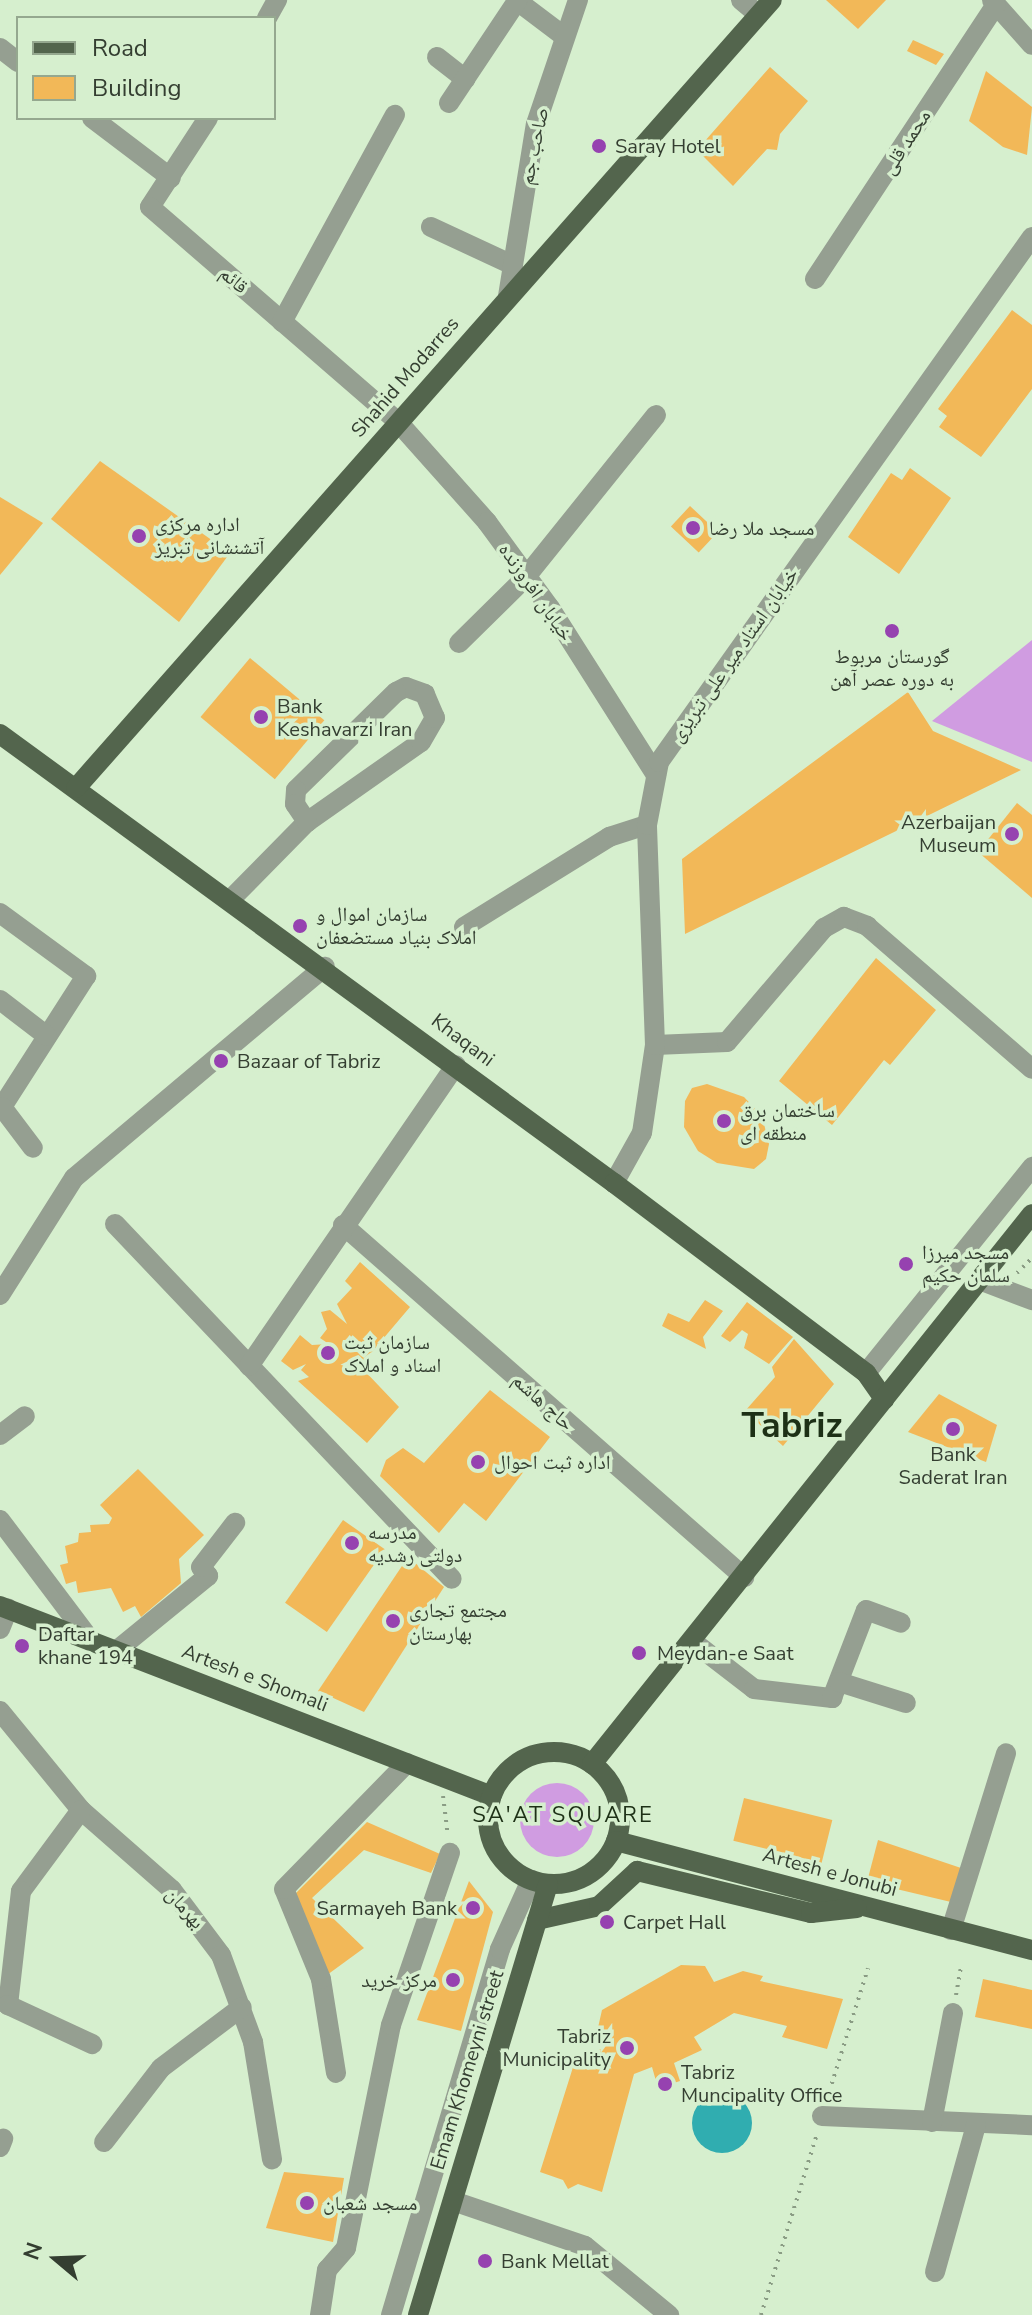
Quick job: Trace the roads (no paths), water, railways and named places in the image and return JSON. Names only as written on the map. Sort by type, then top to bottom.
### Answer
[{"type":"main road","name":"Shahid Modarres","points":[[76,788],[766,7]]},
{"type":"main road","name":"Khaqani","points":[[0,734],[325,967],[614,1183],[866,1373],[884,1399]]},
{"type":"main road","points":[[592,1764],[1032,1214]]},
{"type":"main road","name":"Artesh e Shomali","points":[[4,1608],[492,1796]]},
{"type":"main road","points":[[560,1752],[592,1764],[620,1807],[616,1841],[582,1878],[540,1882],[494,1846],[492,1796],[527,1758],[560,1752]]},
{"type":"main road","name":"Artesh e Jonubi","points":[[616,1841],[1032,1950]]},
{"type":"main road","points":[[537,1920],[599,1906],[637,1871],[811,1913],[868,1907]]},
{"type":"main road","name":"Emam Khomeyni street","points":[[418,2315],[537,1920],[540,1882]]},
{"type":"street","name":"صاحب جم","points":[[508,296],[536,124],[578,0]]},
{"type":"street","points":[[741,0],[766,7]]},
{"type":"street","points":[[449,103],[517,1],[565,37]]},
{"type":"street","points":[[994,3],[1032,45]]},
{"type":"street","name":"محمد قلی","points":[[815,279],[994,3]]},
{"type":"street","points":[[0,48],[16,60]]},
{"type":"street","points":[[437,57],[465,79]]},
{"type":"street","points":[[282,322],[395,115]]},
{"type":"street","points":[[95,120],[171,178]]},
{"type":"street","name":"قائم","points":[[207,120],[150,207],[398,422]]},
{"type":"street","points":[[431,227],[513,265]]},
{"type":"street","name":"خیابان استاد میر علی تبریزی","points":[[614,1183],[642,1133],[655,1045],[647,825],[656,775],[685,721],[1032,237]]},
{"type":"street","points":[[459,643],[525,578],[656,415]]},
{"type":"street","name":"خیابان افروزنده","points":[[398,422],[487,522],[656,775]]},
{"type":"street","points":[[231,899],[307,822],[421,742],[435,718],[425,694],[398,691],[296,790],[295,804],[307,822]]},
{"type":"street","points":[[464,927],[609,837],[647,825]]},
{"type":"street","points":[[0,913],[86,976],[2,1107],[33,1148]]},
{"type":"street","points":[[655,1045],[727,1042],[824,928],[844,917],[867,926],[1032,1069]]},
{"type":"street","points":[[0,1295],[74,1178],[325,967]]},
{"type":"street","points":[[0,1000],[47,1036]]},
{"type":"street","points":[[249,1366],[343,1225],[456,1065]]},
{"type":"street","points":[[866,1373],[1032,1167]]},
{"type":"street","points":[[115,1224],[452,1579]]},
{"type":"street","name":"حاج هاشم","points":[[343,1225],[744,1577]]},
{"type":"street","points":[[979,1280],[1032,1300]]},
{"type":"street","points":[[0,1435],[25,1416]]},
{"type":"street","points":[[0,1520],[92,1642]]},
{"type":"street","points":[[116,1651],[208,1576],[201,1567],[235,1523]]},
{"type":"street","points":[[0,1629],[4,1608]]},
{"type":"street","points":[[692,1641],[754,1689],[832,1698],[866,1610],[901,1623]]},
{"type":"street","points":[[839,1682],[906,1703]]},
{"type":"street","name":"بهرمان","points":[[0,1711],[81,1810],[201,1924],[242,2007],[262,2083],[272,2159]]},
{"type":"street","points":[[951,1930],[1006,1753]]},
{"type":"street","points":[[336,2073],[321,1979],[284,1889],[407,1763]]},
{"type":"street","points":[[81,1810],[21,1891],[8,2005],[92,2044]]},
{"type":"street","points":[[320,2315],[327,2270],[346,2248],[391,2025],[450,1853]]},
{"type":"street","points":[[391,2315],[500,1949],[540,1882]]},
{"type":"street","points":[[104,2142],[161,2068],[242,2007]]},
{"type":"street","points":[[932,2122],[953,2013]]},
{"type":"street","points":[[822,2116],[1032,2125]]},
{"type":"street","points":[[935,2272],[976,2125]]},
{"type":"street","points":[[453,2201],[585,2246],[669,2315]]},
{"type":"water","points":[[722,2093],[743,2102],[752,2123],[743,2144],[722,2153],[701,2144],[692,2123],[701,2102]]},
{"type":"place","name":"Saray Hotel","points":[[599,146]]},
{"type":"place","name":"مسجد ملا رضا","points":[[693,528]]},
{"type":"place","name":"اداره مرکزی آتشنشانی تبریز","points":[[139,536]]},
{"type":"place","name":"گورستان مربوط به دوره عصر آهن","points":[[892,631]]},
{"type":"place","name":"Bank Keshavarzi Iran","points":[[261,717]]},
{"type":"place","name":"Azerbaijan Museum","points":[[1012,834]]},
{"type":"place","name":"سازمان اموال و املاک بنیاد مستضعفان","points":[[300,926]]},
{"type":"place","name":"Bazaar of Tabriz","points":[[221,1061]]},
{"type":"place","name":"ساختمان برق منطقه ای","points":[[724,1121]]},
{"type":"place","name":"مسجد میرزا سلمان حکیم","points":[[906,1264]]},
{"type":"place","name":"سازمان ثبت اسناد و املاک","points":[[328,1353]]},
{"type":"place","name":"Bank Saderat Iran","points":[[953,1429]]},
{"type":"place","name":"اداره ثبت احوال","points":[[478,1462]]},
{"type":"place","name":"مدرسه دولتی رشدیه","points":[[352,1543]]},
{"type":"place","name":"مجتمع تجاری بهارستان","points":[[393,1621]]},
{"type":"place","name":"Daftar khane 194","points":[[22,1646]]},
{"type":"place","name":"Meydan-e Saat","points":[[639,1653]]},
{"type":"place","name":"Sarmayeh Bank","points":[[473,1908]]},
{"type":"place","name":"Carpet Hall","points":[[607,1922]]},
{"type":"place","name":"مرکز خرید","points":[[453,1980]]},
{"type":"place","name":"Tabriz Municipality","points":[[627,2048]]},
{"type":"place","name":"Tabriz Muncipality Office","points":[[665,2084]]},
{"type":"place","name":"مسجد شعبان","points":[[307,2203]]},
{"type":"place","name":"Bank Mellat","points":[[485,2261]]},
{"type":"district","name":"Tabriz","points":[[792,1426]]},
{"type":"district","name":"SA'AT SQUARE","points":[[563,1816]]}]
